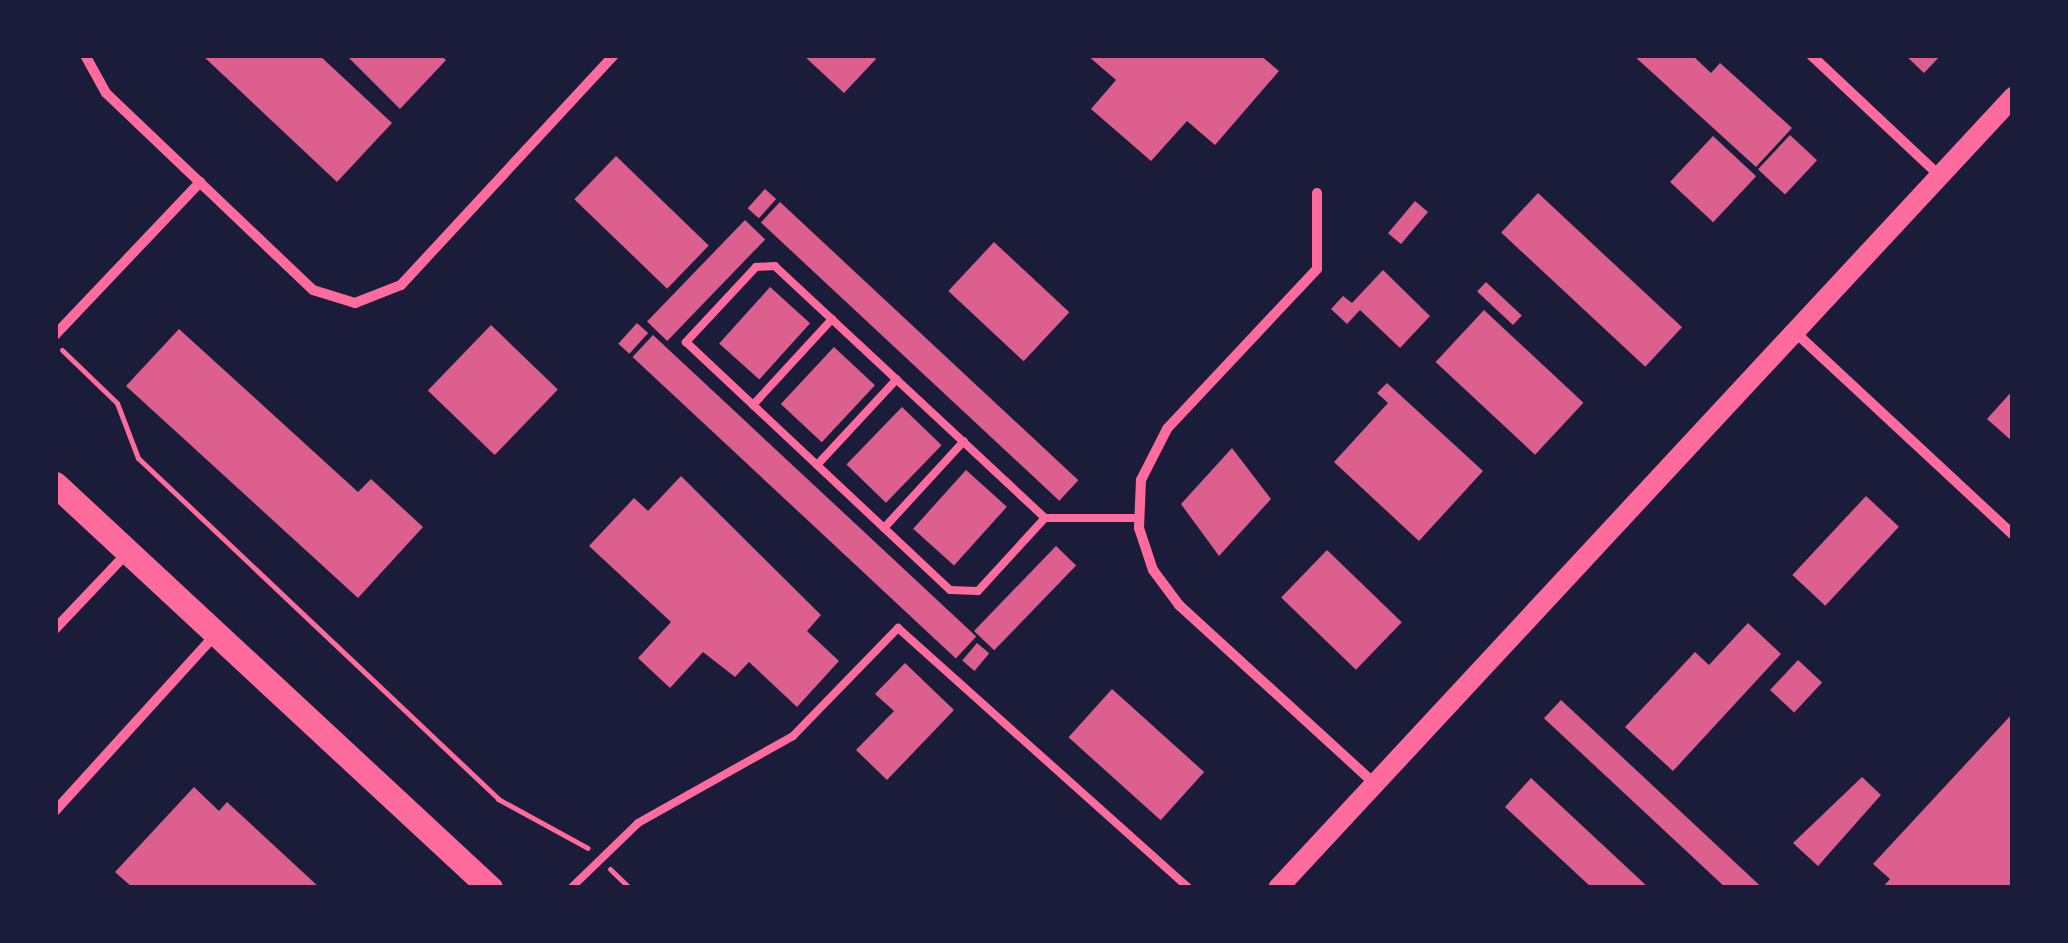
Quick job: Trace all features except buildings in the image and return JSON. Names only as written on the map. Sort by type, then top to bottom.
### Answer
[{"type":"main road","points":[[1278,888],[2013,97]]},
{"type":"main road","points":[[55,484],[490,888]]},
{"type":"street","points":[[84,55],[96,82],[313,290],[371,300],[401,284],[614,55]]},
{"type":"street","points":[[1810,55],[1940,176]]},
{"type":"street","points":[[55,336],[200,182]]},
{"type":"street","points":[[1317,193],[1318,269],[1167,430],[1141,480],[1138,518],[1165,588],[1376,784]]},
{"type":"street","points":[[1796,333],[2013,535]]},
{"type":"street","points":[[55,629],[130,550]]},
{"type":"street","points":[[55,811],[216,632]]},
{"type":"lane","points":[[1046,518],[978,591],[950,590],[686,342],[756,266],[775,266],[1046,518],[1138,518]]},
{"type":"lane","points":[[752,405],[832,318]]},
{"type":"lane","points":[[817,465],[897,379]]},
{"type":"lane","points":[[884,528],[964,441]]},
{"type":"lane","points":[[571,888],[598,857],[638,823],[794,736],[898,628],[1190,888]]},
{"type":"path","points":[[55,344],[118,403],[138,458],[498,799],[598,857],[630,888]]}]
